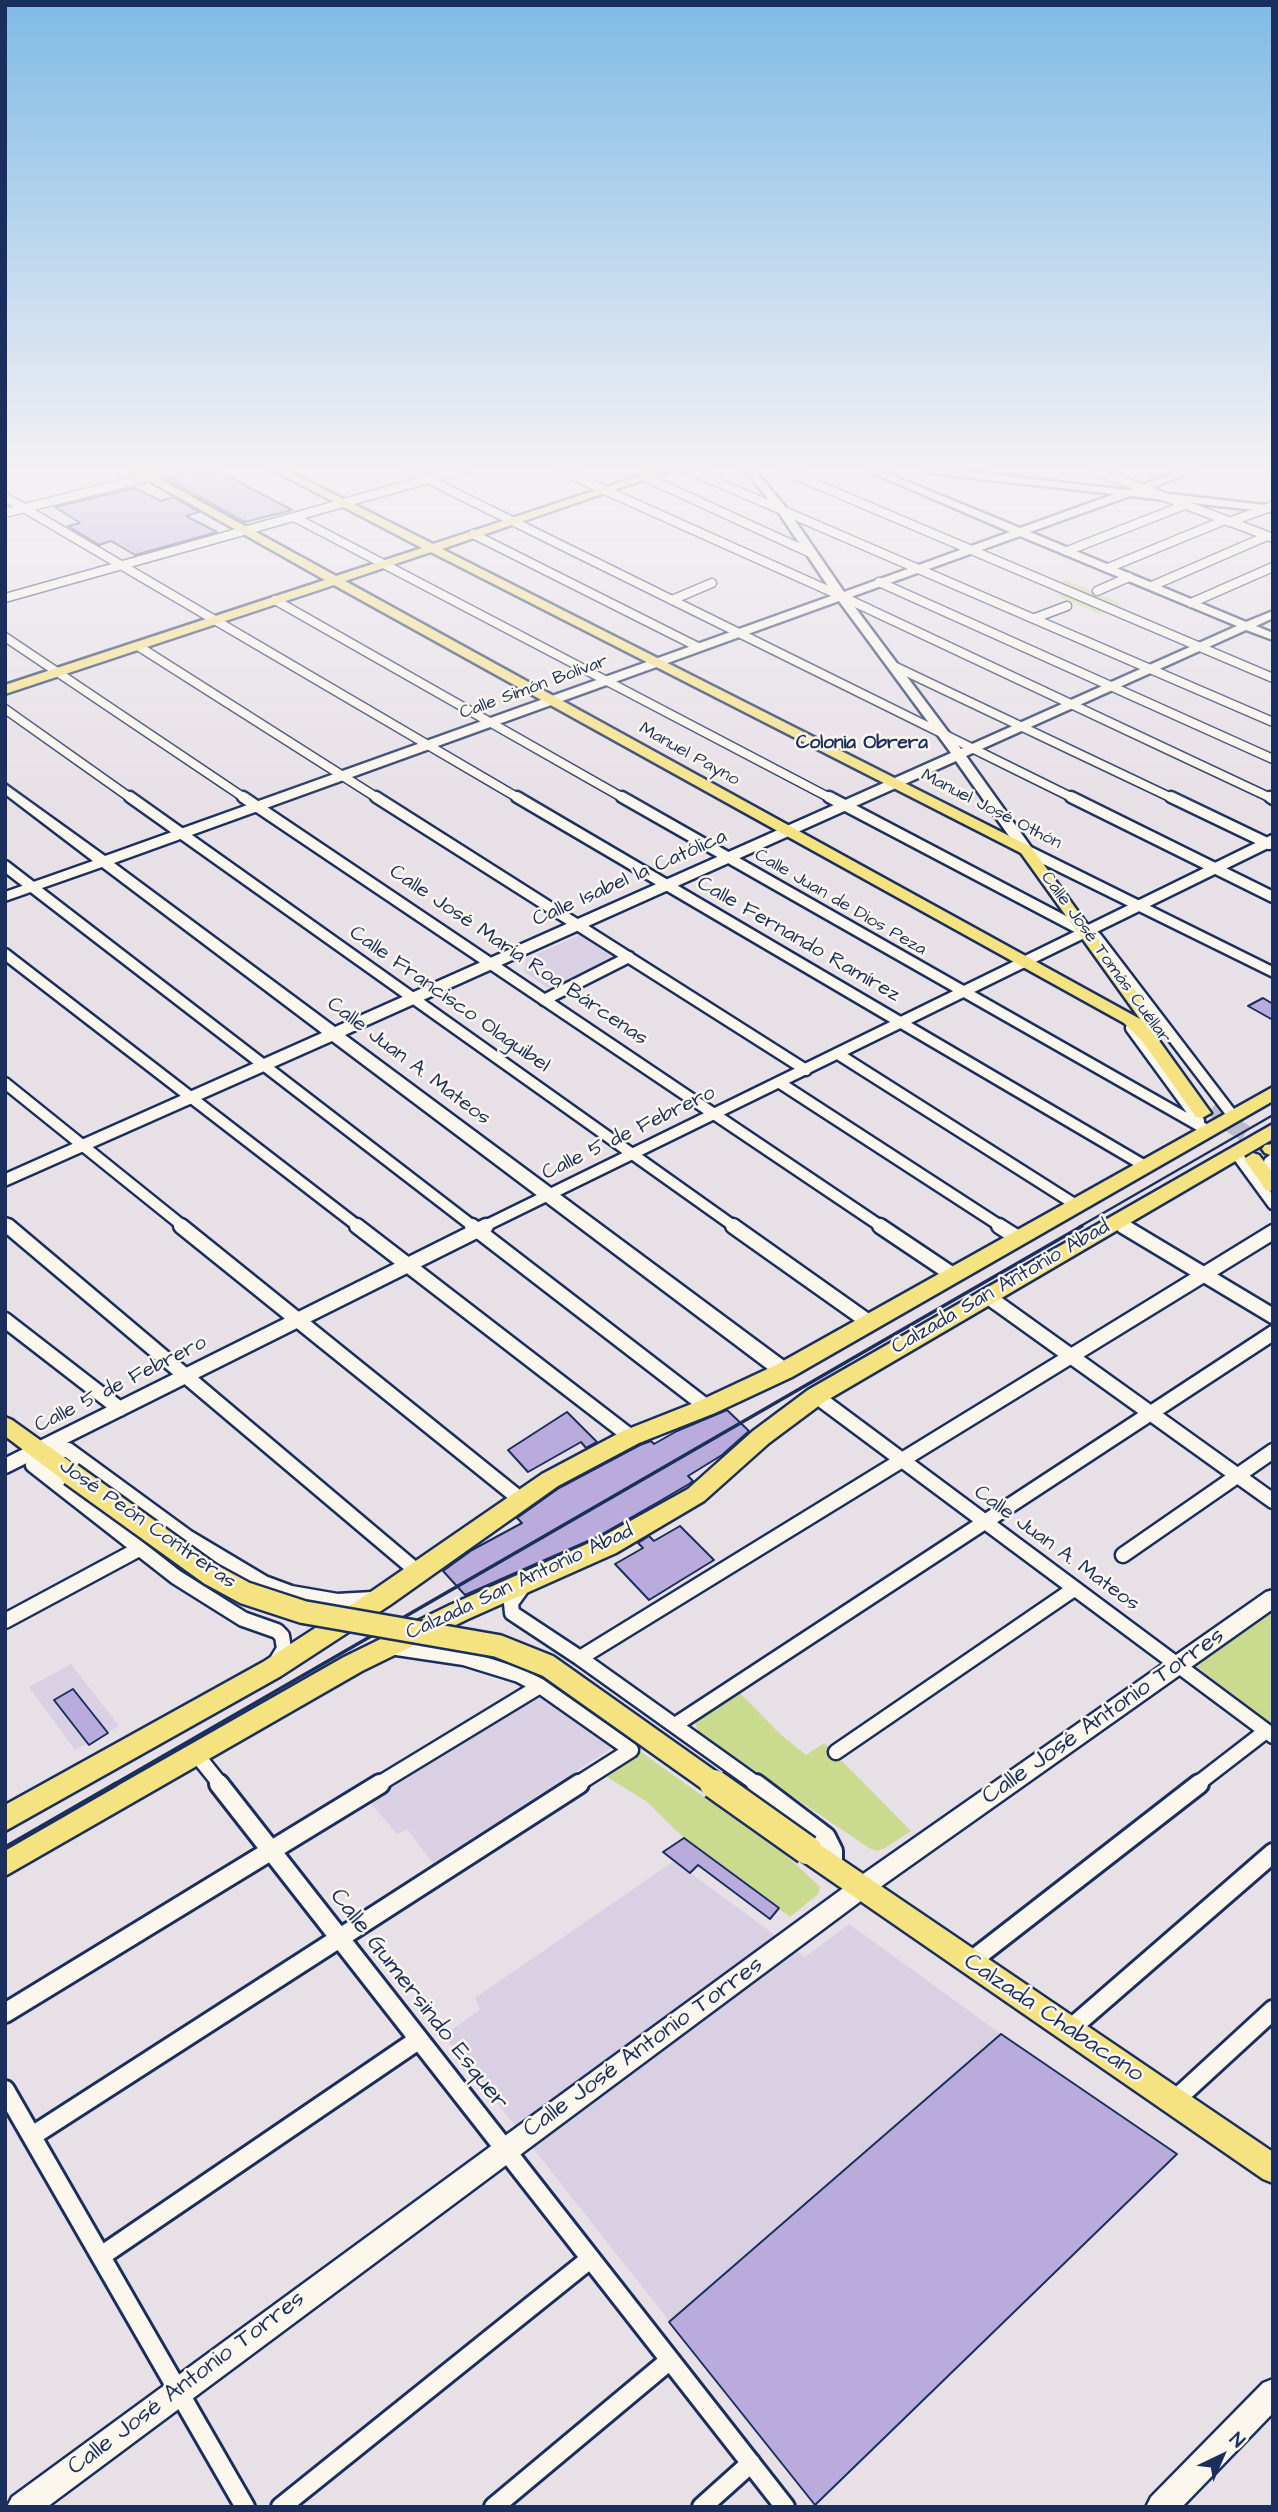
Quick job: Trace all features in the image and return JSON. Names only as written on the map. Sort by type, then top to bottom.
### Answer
[{"type":"highway","name":"Calzada San Antonio Abad","points":[[5,1819],[272,1669],[381,1598],[520,1499],[631,1437],[707,1407],[784,1371],[1145,1166],[1214,1116],[1273,1093]]},
{"type":"highway","name":"Calzada San Antonio Abad","points":[[5,1864],[196,1754],[383,1636],[526,1582],[607,1546],[696,1495],[761,1437],[816,1396],[1115,1221],[1271,1144]]},
{"type":"main road","points":[[5,690],[314,587]]},
{"type":"main road","name":"Manuel Payno","points":[[349,587],[1025,962]]},
{"type":"main road","name":"Manuel José Othón","points":[[508,587],[1026,850]]},
{"type":"main road","name":"Calle José Tomás Cuéllar","points":[[1026,850],[1214,1116]]},
{"type":"main road","name":"Calle José Tomás Cuéllar","points":[[1025,962],[1141,1027],[1214,1116]]},
{"type":"main road","points":[[1244,1156],[1273,1186]]},
{"type":"main road","name":"José Peón Contreras","points":[[5,1425],[210,1574],[245,1593],[383,1636]]},
{"type":"main road","name":"Calzada Chabacano","points":[[383,1636],[498,1646],[548,1666],[861,1888],[1273,2169]]},
{"type":"street","points":[[5,598],[44,587]]},
{"type":"street","points":[[157,587],[213,621]]},
{"type":"street","points":[[428,587],[1084,932]]},
{"type":"street","points":[[579,587],[698,647]]},
{"type":"street","points":[[646,587],[1273,897]]},
{"type":"street","points":[[672,600],[702,587]]},
{"type":"street","points":[[822,587],[1273,799]]},
{"type":"street","name":"Calle José Tomás Cuéllar","points":[[835,587],[1026,850]]},
{"type":"street","name":"Calle Simón Bolívar","points":[[5,897],[865,587]]},
{"type":"street","points":[[891,587],[1273,759]]},
{"type":"street","points":[[964,587],[1273,722]]},
{"type":"street","points":[[1057,587],[1273,678]]},
{"type":"street","points":[[1097,591],[1106,587]]},
{"type":"street","points":[[1155,587],[1273,637]]},
{"type":"street","points":[[1191,603],[1227,587]]},
{"type":"street","name":"Calle Juan de Dios Peza","points":[[275,600],[964,992],[1214,1116]]},
{"type":"street","points":[[1035,618],[1067,606]]},
{"type":"street","name":"Calle Isabel la Católica","points":[[5,1181],[1273,614]]},
{"type":"street","name":"Calle Fernando Ramírez","points":[[213,621],[1145,1166]]},
{"type":"street","name":"Calle José María Roa Bárcenas","points":[[5,637],[953,1275]]},
{"type":"street","points":[[138,646],[806,1070]]},
{"type":"street","points":[[895,667],[1271,843]]},
{"type":"street","name":"Calle Francisco Olaguibel","points":[[5,709],[870,1322]]},
{"type":"street","name":"Calle Juan A. Mateos","points":[[5,788],[784,1371]]},
{"type":"street","name":"Calle 5 de Febrero","points":[[5,1466],[408,1264],[1271,843]]},
{"type":"street","name":"Manuel José Othón","points":[[1026,850],[1273,973]]},
{"type":"street","points":[[5,866],[707,1407]]},
{"type":"street","points":[[5,954],[631,1437]]},
{"type":"street","points":[[544,999],[629,957]]},
{"type":"street","points":[[838,1054],[1076,1205]]},
{"type":"street","points":[[5,1083],[520,1499]]},
{"type":"street","points":[[780,1083],[1018,1238]]},
{"type":"street","points":[[1271,1144],[1269,1162],[1273,1168]]},
{"type":"street","points":[[1244,1156],[1273,1203]]},
{"type":"street","points":[[1115,1221],[1273,1316]]},
{"type":"street","points":[[5,1223],[418,1572]]},
{"type":"street","points":[[580,1658],[1273,1232]]},
{"type":"street","points":[[987,1296],[1273,1501]]},
{"type":"street","points":[[5,1320],[120,1409]]},
{"type":"street","points":[[675,1725],[1273,1333]]},
{"type":"street","name":"Calle Juan A. Mateos","points":[[816,1396],[1270,1733]]},
{"type":"street","points":[[5,1621],[139,1549],[33,1465],[39,1450]]},
{"type":"street","name":"José Peón Contreras","points":[[39,1450],[68,1450],[187,1537],[264,1583],[291,1592],[337,1601],[381,1598]]},
{"type":"street","points":[[1123,1555],[1273,1451]]},
{"type":"street","name":"José Peón Contreras","points":[[139,1549],[201,1595],[243,1619],[277,1631],[282,1636],[284,1649],[272,1669]]},
{"type":"street","points":[[526,1582],[511,1603],[512,1614],[580,1658],[812,1824],[826,1836],[833,1851],[833,1868]]},
{"type":"street","points":[[836,1752],[1074,1589]]},
{"type":"street","name":"Calle José Antonio Torres","points":[[22,2507],[861,1888],[1273,1598]]},
{"type":"street","points":[[32,2136],[631,1751],[540,1686],[494,1666],[383,1636]]},
{"type":"street","points":[[5,2013],[269,1849],[540,1686]]},
{"type":"street","points":[[970,1962],[1270,1733]]},
{"type":"street","name":"Calle Gumersindo Esquer","points":[[196,1754],[785,2507]]},
{"type":"street","points":[[1069,2030],[1273,1853]]},
{"type":"street","points":[[1174,2101],[1273,2010]]},
{"type":"street","points":[[101,2256],[418,2040]]},
{"type":"street","points":[[5,2090],[244,2507]]},
{"type":"street","points":[[281,2507],[590,2259]]},
{"type":"street","points":[[494,2507],[670,2360]]},
{"type":"street","points":[[1161,2507],[1273,2393]]},
{"type":"street","points":[[702,2507],[751,2463]]},
{"type":"shaded area","points":[[584,933],[620,956],[551,990],[524,972],[526,959]]},
{"type":"shaded area","points":[[71,1664],[119,1726],[75,1750],[29,1687]]},
{"type":"shaded area","points":[[537,1696],[612,1748],[433,1863],[407,1829],[397,1834],[369,1801]]},
{"type":"shaded area","points":[[674,1861],[805,1957],[849,1924],[1001,2034],[1177,2154],[815,2505],[448,2041],[450,2031],[480,2010],[475,1998]]},
{"type":"green space","points":[[1051,587],[1083,587],[1121,604],[1099,614],[1056,595],[1062,592]]},
{"type":"green space","points":[[1273,1611],[1273,1725],[1196,1666]]},
{"type":"green space","points":[[738,1691],[780,1734],[806,1755],[824,1743],[911,1831],[885,1848],[877,1851],[869,1848],[698,1732],[695,1723],[701,1715]]},
{"type":"green space","points":[[634,1747],[788,1857],[820,1887],[818,1894],[790,1917],[684,1838],[646,1801],[607,1777],[635,1758]]},
{"type":"building","points":[[1263,998],[1273,1004],[1273,1020],[1248,1006]]},
{"type":"building","points":[[727,1410],[749,1431],[722,1455],[688,1476],[693,1481],[689,1484],[597,1537],[465,1595],[443,1571],[472,1550],[522,1523],[517,1518],[559,1488],[640,1445],[651,1441],[654,1444]]},
{"type":"building","points":[[567,1412],[597,1442],[586,1448],[581,1442],[528,1472],[508,1450]]},
{"type":"building","points":[[680,1526],[714,1560],[649,1600],[615,1564],[643,1548],[638,1543],[649,1536],[654,1541]]},
{"type":"building","points":[[73,1689],[108,1733],[89,1745],[54,1700]]},
{"type":"building","points":[[684,1838],[779,1908],[770,1919],[698,1865],[690,1873],[663,1852]]},
{"type":"building","points":[[1001,2034],[1177,2154],[815,2505],[669,2322]]},
{"type":"tunnel","points":[[1213,1107],[1232,1125],[1271,1149]]},
{"type":"railway","points":[[1079,1227],[1273,1115]]},
{"type":"railway","points":[[113,1785],[1082,1226]]},
{"type":"railway","points":[[5,1848],[116,1784]]},
{"type":"district","name":"Colonia Obrera","points":[[862,744]]}]
